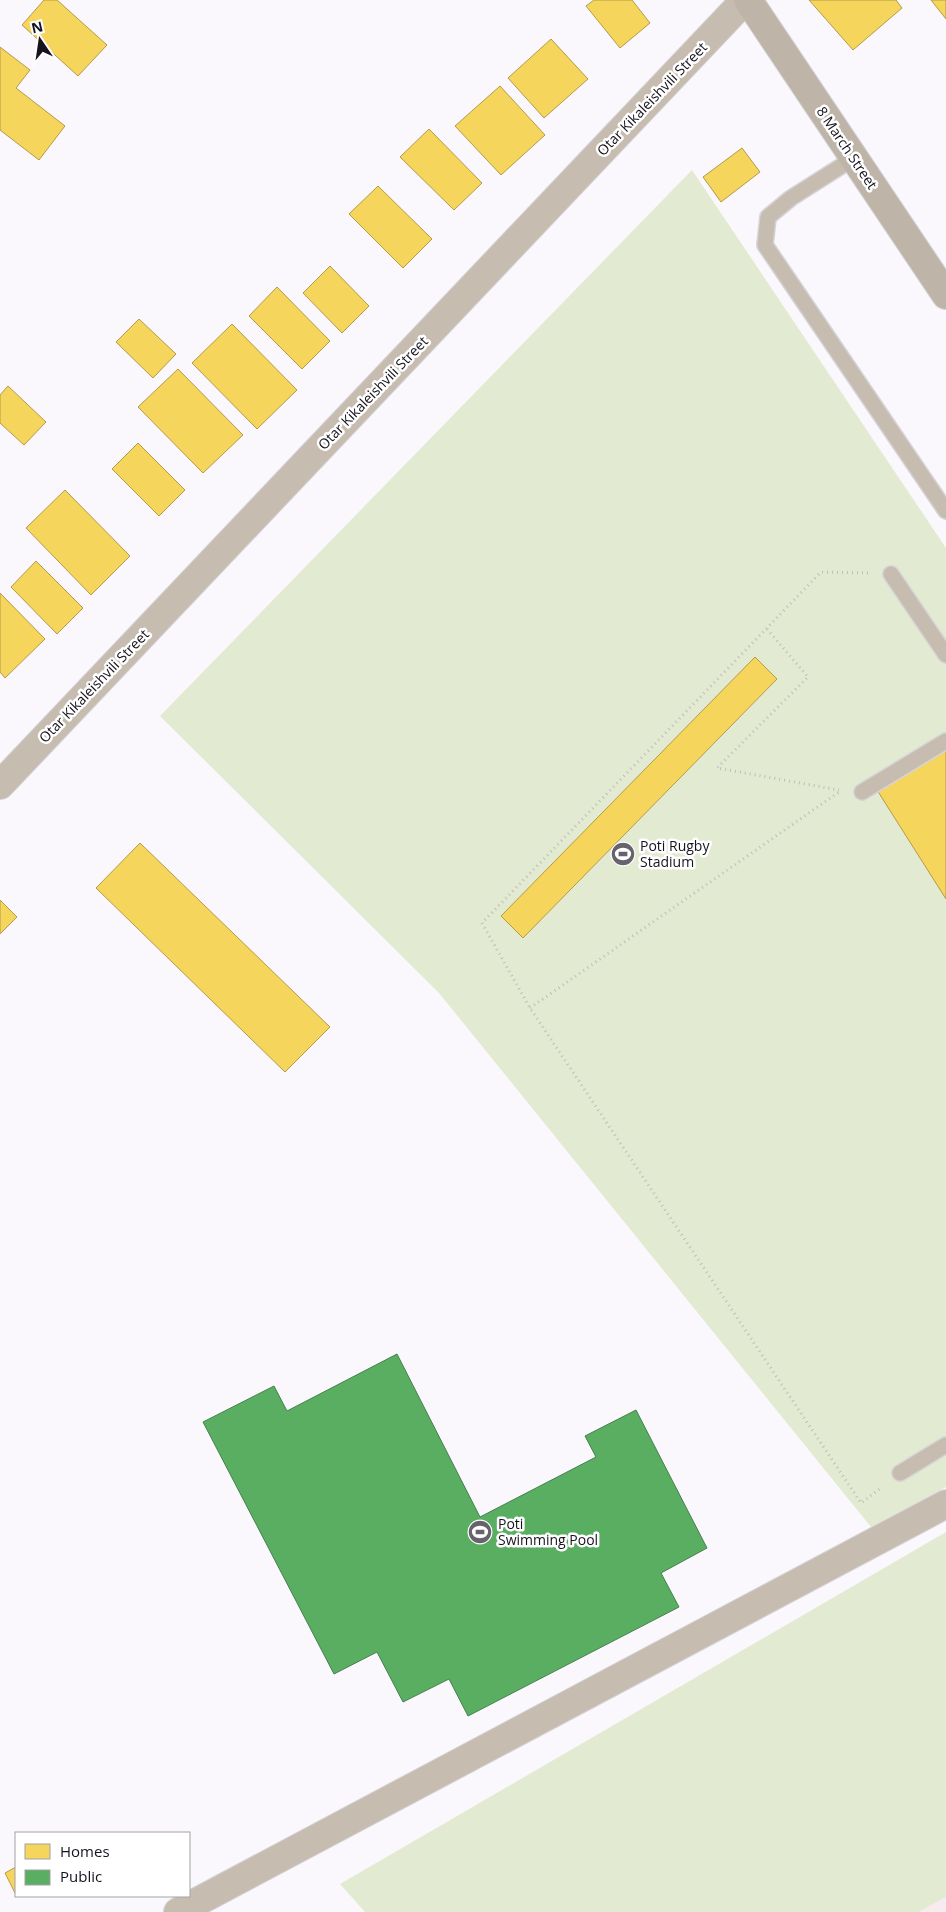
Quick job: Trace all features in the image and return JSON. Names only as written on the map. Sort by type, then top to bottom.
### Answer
[{"type":"highway","name":"8 March Street","points":[[747,0],[946,295]]},
{"type":"street","name":"Otar Kikaleishvili Street","points":[[0,785],[747,0]]},
{"type":"street","points":[[178,1912],[946,1504]]},
{"type":"lane","points":[[854,158],[791,198],[768,217],[765,245],[946,511]]},
{"type":"lane","points":[[891,574],[946,655]]},
{"type":"lane","points":[[862,792],[946,742]]},
{"type":"lane","points":[[900,1473],[946,1445]]},
{"type":"path","points":[[891,574],[821,572],[482,923],[530,1008],[861,1503],[900,1473]]},
{"type":"path","points":[[530,1008],[842,790],[717,768],[808,678],[767,629]]},
{"type":"shaded area","points":[[946,1897],[946,1912],[919,1912]]},
{"type":"green space","name":"Poti Rugby Stadium","points":[[692,170],[946,548],[946,1487],[871,1527],[439,993],[160,716]]},
{"type":"green space","points":[[946,1532],[946,1897],[919,1912],[365,1912],[340,1884]]},
{"type":"building: Homes","points":[[44,0],[57,0],[107,45],[78,76],[22,25]]},
{"type":"building: Homes","points":[[594,0],[632,0],[650,23],[620,48],[586,6]]},
{"type":"building: Homes","points":[[809,0],[896,0],[902,8],[853,50]]},
{"type":"building: Homes","points":[[931,0],[946,0],[946,19]]},
{"type":"building: Homes","points":[[551,39],[588,79],[544,118],[508,78]]},
{"type":"building: Homes","points":[[0,47],[30,70],[16,88],[65,126],[39,160],[0,130]]},
{"type":"building: Homes","points":[[500,86],[545,135],[501,175],[455,126]]},
{"type":"building: Homes","points":[[429,129],[482,183],[454,210],[400,157]]},
{"type":"building: Homes","points":[[742,148],[760,172],[721,202],[703,177]]},
{"type":"building: Homes","points":[[378,186],[432,239],[403,268],[349,214]]},
{"type":"building: Homes","points":[[330,266],[369,306],[342,333],[303,293]]},
{"type":"building: Homes","points":[[277,287],[330,341],[302,369],[249,316]]},
{"type":"building: Homes","points":[[139,319],[176,354],[153,378],[116,342]]},
{"type":"building: Homes","points":[[232,324],[297,390],[257,429],[192,363]]},
{"type":"building: Homes","points":[[178,369],[243,435],[203,473],[138,407]]},
{"type":"building: Homes","points":[[8,386],[46,422],[24,445],[0,423],[0,395]]},
{"type":"building: Homes","points":[[138,443],[185,490],[159,516],[112,469]]},
{"type":"building: Homes","points":[[65,490],[130,556],[91,595],[26,528]]},
{"type":"building: Homes","points":[[36,561],[83,608],[57,634],[11,587]]},
{"type":"building: Homes","points":[[0,593],[45,639],[5,678],[0,672]]},
{"type":"building: Homes","points":[[755,657],[777,679],[523,938],[501,916]]},
{"type":"building: Homes","points":[[946,747],[946,899],[877,790]]},
{"type":"building: Homes","points":[[140,843],[330,1027],[285,1072],[96,888]]},
{"type":"building: Homes","points":[[0,900],[17,917],[0,934]]},
{"type":"building: Homes","points":[[15,1868],[15,1893],[5,1873]]},
{"type":"building: Public","name":"Poti Swimming Pool","points":[[397,1354],[480,1517],[596,1457],[585,1436],[636,1410],[707,1548],[661,1573],[679,1607],[468,1716],[449,1679],[403,1702],[377,1652],[334,1674],[203,1422],[274,1386],[287,1411]]},
{"type":"place","name":"Poti Rugby Stadium","points":[[623,854]]},
{"type":"place","name":"Poti Swimming Pool","points":[[480,1532]]}]
